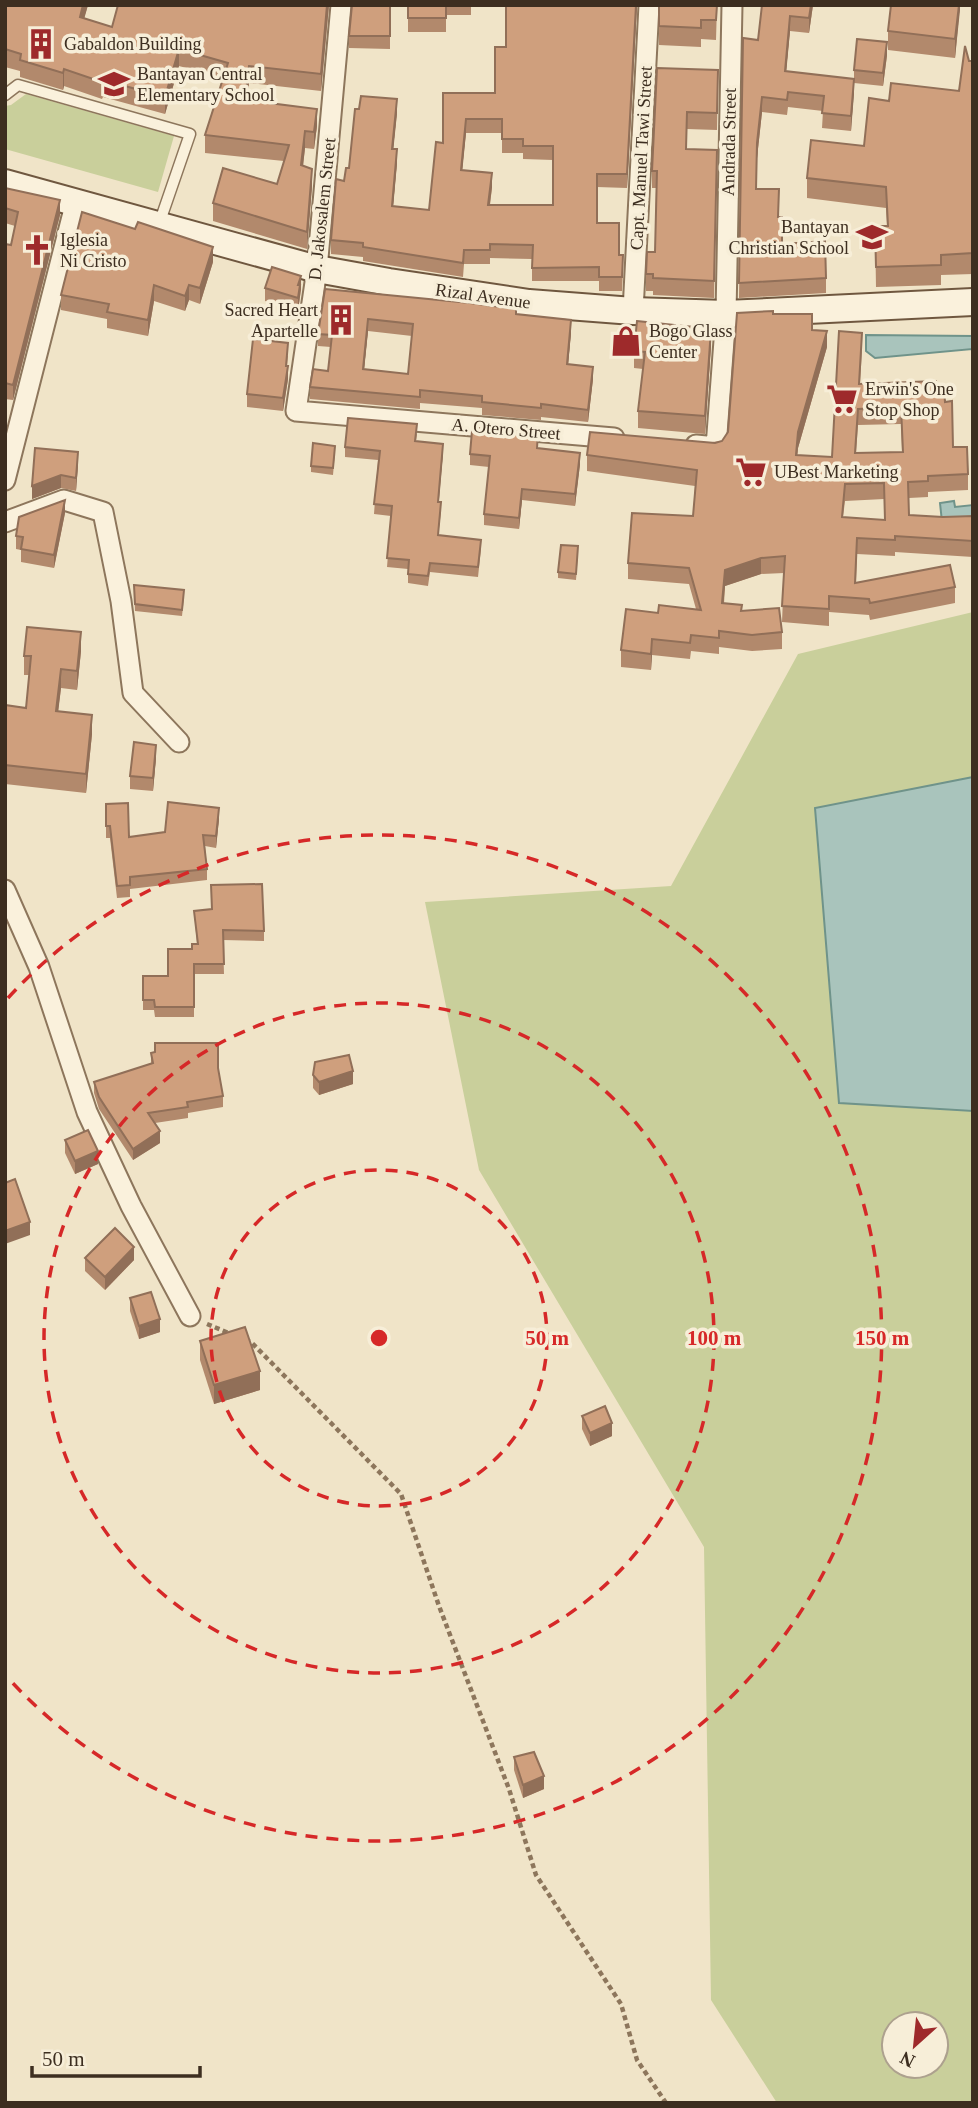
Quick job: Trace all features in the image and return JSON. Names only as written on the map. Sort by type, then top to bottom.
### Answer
[{"type":"main road","name":"Rizal Avenue","points":[[5,183],[317,269],[529,303],[633,311],[726,314],[973,302]]},
{"type":"street","name":"D. Jakosalem Street","points":[[296,411],[317,269],[341,5]]},
{"type":"street","name":"Capt. Manuel Tawi Street","points":[[633,311],[649,5]]},
{"type":"street","name":"Andrada Street","points":[[681,444],[716,447],[726,314],[732,5]]},
{"type":"street","points":[[5,480],[76,201]]},
{"type":"street","name":"A. Otero Street","points":[[296,411],[626,439]]},
{"type":"street","points":[[5,522],[64,500],[103,512],[121,601],[133,693],[179,742]]},
{"type":"street","points":[[5,890],[39,967],[87,1112],[131,1206],[190,1316]]},
{"type":"lane","points":[[5,95],[18,85],[190,134],[158,225]]},
{"type":"path","points":[[190,1316],[251,1342],[401,1494],[439,1606],[509,1789],[536,1875],[621,2004],[637,2060],[666,2103]]},
{"type":"green space","points":[[26,94],[174,136],[158,192],[5,149],[5,106],[11,105]]},
{"type":"green space","points":[[973,612],[973,777],[816,808],[839,1103],[973,1111],[973,2103],[777,2103],[711,2000],[704,1547],[479,1170],[425,902],[671,886],[798,654]]},
{"type":"water","points":[[866,335],[973,336],[973,446],[972,349],[875,358],[866,351]]},
{"type":"water","points":[[954,501],[955,507],[973,505],[973,519],[942,522],[940,503]]},
{"type":"water","points":[[973,777],[973,1111],[839,1103],[815,808]]},
{"type":"building","points":[[5,5],[83,5],[80,17],[112,27],[118,5],[327,5],[321,74],[249,66],[245,100],[317,109],[314,132],[305,131],[301,165],[312,169],[307,232],[213,203],[223,168],[277,184],[289,145],[205,135],[228,63],[179,49],[165,97],[103,80],[102,82],[64,69],[63,73],[20,60],[21,54],[5,49]]},
{"type":"building","points":[[352,5],[390,5],[390,36],[349,36]]},
{"type":"building","points":[[408,5],[446,5],[446,18],[408,18]]},
{"type":"building","points":[[506,5],[636,5],[627,174],[597,174],[597,223],[619,223],[619,255],[623,255],[622,277],[599,277],[599,267],[532,268],[533,245],[490,244],[490,250],[464,250],[463,263],[363,247],[363,243],[331,240],[336,179],[344,181],[346,168],[349,168],[355,109],[359,109],[361,96],[397,99],[392,149],[397,149],[392,206],[429,210],[436,142],[443,143],[443,93],[495,93],[495,47],[506,47]],"holes":[[[466,119],[502,119],[502,139],[523,139],[523,146],[553,146],[553,205],[488,205],[492,173],[461,170]]]},
{"type":"building","points":[[659,5],[717,5],[716,20],[701,20],[701,28],[659,26]]},
{"type":"building","points":[[762,5],[811,5],[809,18],[790,16],[785,71],[854,79],[851,116],[822,113],[824,96],[788,92],[787,100],[762,97],[756,189],[779,189],[778,217],[782,217],[782,244],[825,241],[826,278],[739,283],[743,38],[758,40]]},
{"type":"building","points":[[891,5],[959,5],[955,39],[888,31]]},
{"type":"building","points":[[857,39],[887,42],[883,73],[854,70]]},
{"type":"building","points":[[965,46],[969,61],[973,61],[973,253],[941,255],[941,265],[876,267],[875,226],[888,226],[886,187],[807,178],[811,140],[864,146],[869,98],[889,101],[891,83],[959,91]]},
{"type":"building","points":[[657,68],[718,70],[717,113],[687,112],[686,149],[717,150],[714,281],[653,278],[653,274],[646,274],[647,252],[655,252],[657,171],[652,171]]},
{"type":"building","name":"Iglesia Ni Cristo","points":[[5,188],[60,200],[13,385],[5,383],[5,244],[11,245],[18,212],[5,208]]},
{"type":"building","points":[[82,212],[135,229],[138,222],[213,247],[200,288],[189,285],[185,296],[154,285],[148,320],[107,312],[109,304],[61,295]]},
{"type":"building","points":[[272,267],[301,276],[298,298],[265,288]]},
{"type":"building","points":[[325,289],[470,303],[516,309],[516,314],[571,320],[567,364],[593,367],[588,410],[541,404],[541,408],[482,402],[482,396],[420,390],[420,397],[310,387],[313,369],[328,371],[332,335],[318,334]],"holes":[[[368,319],[413,324],[408,374],[363,369]]]},
{"type":"building","points":[[773,311],[773,314],[812,314],[812,330],[827,331],[798,432],[796,455],[832,457],[839,331],[862,333],[859,384],[936,381],[937,390],[944,389],[945,402],[952,401],[953,447],[967,447],[968,474],[928,476],[928,481],[908,482],[909,515],[973,516],[973,541],[895,536],[895,540],[857,538],[855,583],[950,565],[955,587],[870,603],[869,599],[829,596],[829,609],[782,606],[785,556],[761,558],[725,570],[722,603],[742,605],[741,611],[779,608],[782,632],[752,635],[719,631],[719,638],[691,635],[690,643],[652,639],[651,654],[621,650],[626,609],[658,613],[659,605],[701,610],[689,568],[628,563],[632,513],[693,516],[697,470],[587,455],[590,432],[715,443],[722,441],[728,432],[737,313]],"holes":[[[901,407],[903,452],[855,453],[858,409]],[[884,483],[885,520],[842,517],[845,484]]]},
{"type":"building","points":[[637,321],[711,329],[705,416],[638,411],[645,352],[634,351]]},
{"type":"building","points":[[253,339],[288,343],[283,398],[247,394]]},
{"type":"building","points":[[348,418],[417,424],[415,441],[443,444],[438,535],[481,540],[478,567],[430,563],[428,576],[408,574],[409,560],[387,558],[392,506],[374,504],[380,451],[345,447]]},
{"type":"building","points":[[479,428],[538,433],[537,448],[580,453],[575,494],[522,489],[519,518],[484,514],[490,456],[470,454],[472,431],[478,432]]},
{"type":"building","points":[[313,443],[335,446],[333,468],[311,466]]},
{"type":"building","points":[[35,448],[78,452],[76,478],[61,475],[32,486]]},
{"type":"building","points":[[65,500],[54,555],[21,549],[23,537],[16,536],[19,517]]},
{"type":"building","points":[[561,545],[578,546],[576,574],[558,572]]},
{"type":"building","points":[[134,585],[184,590],[182,610],[135,604]]},
{"type":"building","points":[[27,627],[81,632],[77,671],[61,669],[56,711],[92,715],[86,774],[5,765],[5,705],[26,708],[31,656],[24,656]]},
{"type":"building","points":[[134,742],[156,745],[153,778],[130,776]]},
{"type":"building","points":[[168,802],[219,808],[216,836],[203,835],[207,869],[130,877],[130,885],[117,886],[110,826],[106,826],[106,804],[128,803],[129,837],[165,832]]},
{"type":"building","points":[[262,884],[264,931],[223,930],[224,964],[194,964],[194,1007],[155,1007],[154,1000],[143,1000],[143,976],[168,976],[168,949],[192,949],[192,944],[198,944],[194,911],[212,909],[211,885]]},
{"type":"building","points":[[155,1043],[218,1043],[218,1068],[223,1096],[187,1102],[188,1107],[148,1113],[160,1131],[133,1149],[99,1097],[94,1082],[153,1063],[151,1053],[155,1052]]},
{"type":"building","points":[[349,1055],[353,1071],[319,1082],[313,1075],[315,1062]]},
{"type":"building","points":[[88,1130],[98,1151],[75,1161],[65,1140]]},
{"type":"building","points":[[15,1179],[30,1222],[5,1231],[5,1183]]},
{"type":"building","points":[[115,1228],[134,1247],[105,1277],[85,1258]]},
{"type":"building","points":[[151,1292],[160,1319],[139,1326],[130,1298]]},
{"type":"building","points":[[245,1327],[260,1371],[214,1385],[200,1341]]},
{"type":"building","points":[[605,1406],[612,1423],[590,1433],[582,1416]]},
{"type":"building","points":[[534,1752],[544,1776],[523,1785],[514,1757]]},
{"type":"place","name":"Gabaldon Building","points":[[41,44]]},
{"type":"place","name":"Bantayan Central Elementary School","points":[[114,84]]},
{"type":"place","name":"Bantayan Christian School","points":[[872,237]]},
{"type":"place","name":"Iglesia Ni Cristo","points":[[37,250]]},
{"type":"place","name":"Sacred Heart Apartelle","points":[[341,320]]},
{"type":"place","name":"Bogo Glass Center","points":[[626,341]]},
{"type":"place","name":"Erwin's One Stop Shop","points":[[842,399]]},
{"type":"place","name":"UBest Marketing","points":[[751,472]]}]
